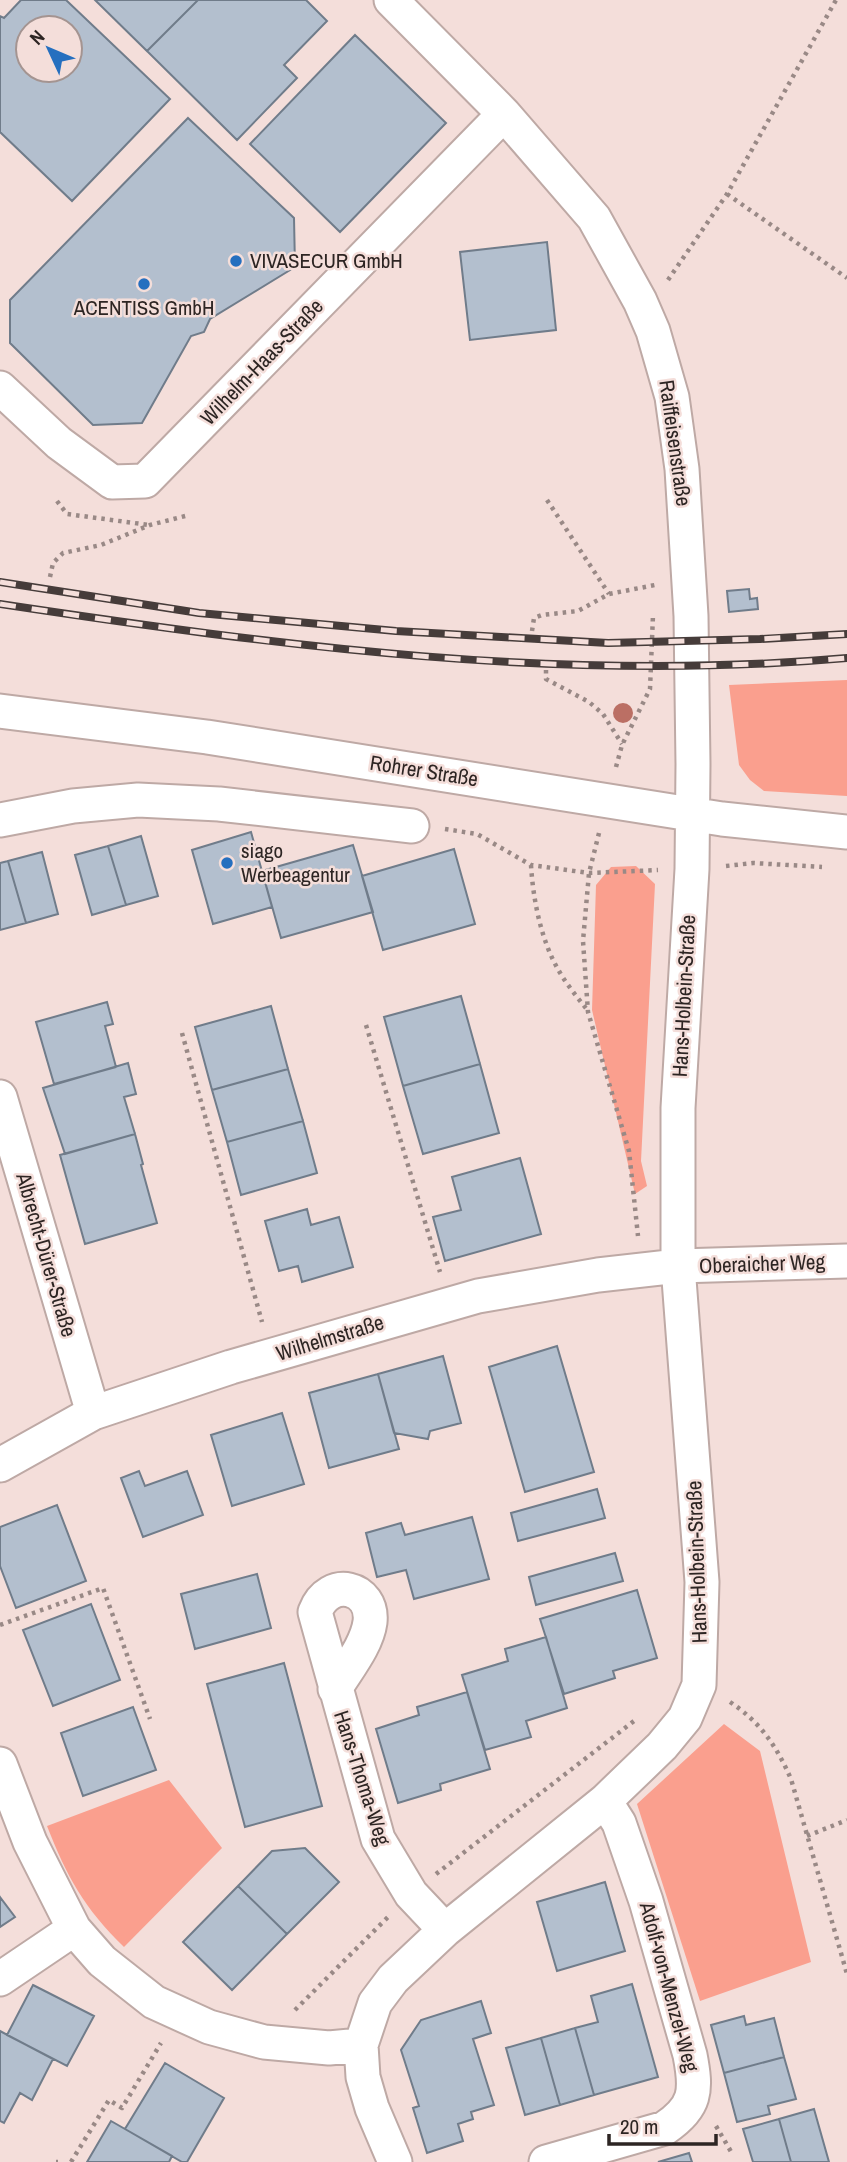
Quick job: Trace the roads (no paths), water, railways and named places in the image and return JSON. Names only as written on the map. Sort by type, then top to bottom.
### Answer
[{"type":"street","name":"Raiffeisenstraße","points":[[391,0],[504,114],[594,218],[653,331],[672,397],[682,469],[691,616],[694,814]]},
{"type":"street","name":"Wilhelm-Haas-Straße","points":[[0,388],[59,443],[112,482],[145,481],[504,114]]},
{"type":"street","name":"Rohrer Straße","points":[[0,711],[207,737],[694,814],[847,832]]},
{"type":"street","points":[[0,820],[73,806],[138,800],[219,804],[412,826]]},
{"type":"street","name":"Hans-Holbein-Straße","points":[[395,2162],[372,2108],[363,2077],[362,2045],[375,2003],[393,1979],[445,1930],[605,1801],[662,1746],[685,1718],[699,1685],[702,1582],[678,1266],[678,1108],[694,814]]},
{"type":"street","name":"Albrecht-Dürer-Straße","points":[[0,1097],[93,1413]]},
{"type":"street","name":"Oberaicher Weg","points":[[678,1266],[847,1261]]},
{"type":"street","name":"Wilhelmstraße","points":[[0,1465],[93,1413],[271,1355],[478,1296],[598,1275],[678,1266]]},
{"type":"street","name":"Hans-Thoma-Weg","points":[[335,1689],[377,1839],[411,1894],[445,1930]]},
{"type":"street","points":[[0,1764],[30,1842],[74,1929],[102,1961],[154,2002],[209,2027],[264,2042],[329,2048],[362,2045]]},
{"type":"street","name":"Adolf-von-Menzel-Weg","points":[[546,2162],[664,2128],[681,2118],[690,2105],[695,2081],[646,1901],[619,1823],[605,1801]]},
{"type":"street","points":[[0,1979],[74,1929]]},
{"type":"railway","points":[[0,582],[199,613],[396,631],[608,643],[847,634]]},
{"type":"railway","points":[[0,604],[316,646],[528,663],[741,665],[847,658]]},
{"type":"place","name":"VIVASECUR GmbH","points":[[236,261]]},
{"type":"place","name":"ACENTISS GmbH","points":[[144,284]]},
{"type":"place","name":"siago Werbeagentur","points":[[227,863]]}]
